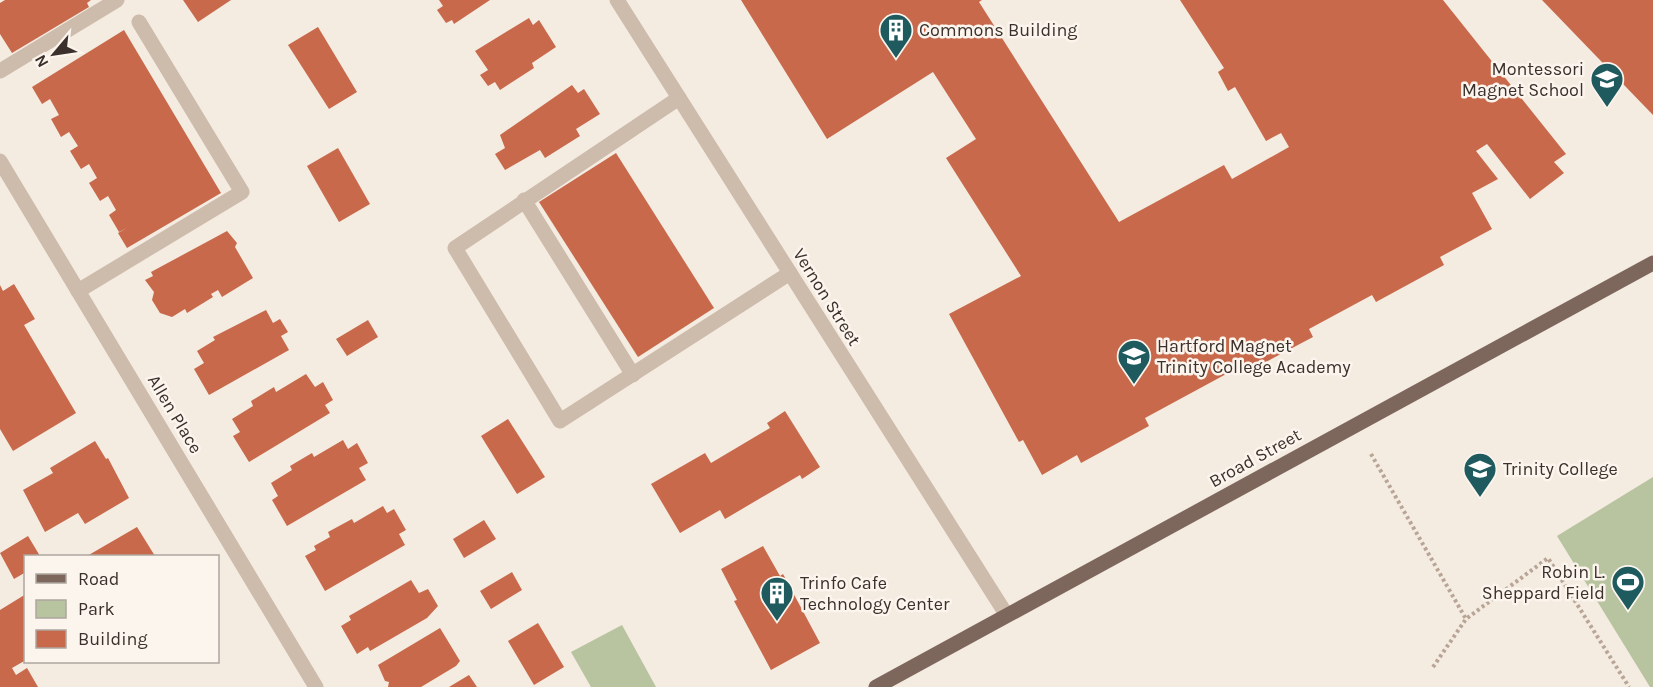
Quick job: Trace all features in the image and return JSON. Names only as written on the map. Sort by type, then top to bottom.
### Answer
[{"type":"main road","name":"Broad Street","points":[[876,687],[1006,614],[1653,263]]},
{"type":"street","points":[[0,71],[117,0]]},
{"type":"street","name":"Vernon Street","points":[[617,0],[1006,614]]},
{"type":"street","points":[[78,291],[242,192],[139,22]]},
{"type":"street","points":[[679,98],[455,248],[560,421],[790,273]]},
{"type":"street","name":"Allen Place","points":[[0,160],[316,687]]},
{"type":"street","points":[[524,200],[633,375]]},
{"type":"path","points":[[1371,454],[1466,619]]},
{"type":"path","points":[[1433,668],[1466,619],[1548,558],[1629,687]]},
{"type":"green space","name":"Robin L. Sheppard Field","points":[[1653,477],[1653,687],[1650,687],[1557,536]]},
{"type":"green space","points":[[622,625],[656,687],[591,687],[571,652]]},
{"type":"building","points":[[5,0],[91,0],[87,3],[89,7],[12,53],[0,34],[0,3]]},
{"type":"building","points":[[183,0],[231,0],[198,22]]},
{"type":"building","points":[[439,0],[490,0],[454,24],[452,20],[446,23],[437,10],[443,6]]},
{"type":"building","points":[[741,0],[982,0],[979,2],[1119,222],[1224,165],[1232,179],[1289,147],[1281,133],[1266,141],[1235,87],[1228,91],[1218,72],[1224,68],[1180,0],[1443,0],[1566,154],[1554,162],[1564,173],[1530,199],[1487,144],[1476,151],[1498,179],[1472,193],[1492,229],[1440,257],[1444,265],[1376,302],[1372,295],[1309,329],[1313,337],[1245,373],[1241,366],[1145,418],[1149,426],[1081,463],[1077,455],[1042,475],[1023,440],[1019,442],[949,314],[1021,276],[946,158],[976,139],[933,72],[827,139]]},
{"type":"building","points":[[1542,0],[1653,0],[1653,115]]},
{"type":"building","points":[[529,18],[533,25],[539,20],[556,47],[532,63],[534,68],[500,90],[495,82],[488,86],[480,75],[488,70],[475,51]]},
{"type":"building","points":[[318,27],[357,92],[329,109],[288,45]]},
{"type":"building","points":[[124,30],[221,193],[127,248],[118,233],[127,228],[119,232],[109,215],[116,210],[108,196],[100,201],[89,183],[97,178],[89,164],[81,169],[70,151],[78,146],[69,132],[61,137],[51,119],[59,115],[50,99],[42,104],[32,87]]},
{"type":"building","points":[[572,85],[578,93],[584,89],[600,114],[576,129],[580,136],[545,158],[540,150],[505,170],[495,154],[505,148],[500,135]]},
{"type":"building","points":[[338,148],[370,204],[339,222],[307,166]]},
{"type":"building","points":[[616,153],[714,308],[638,357],[539,202]]},
{"type":"building","points":[[227,231],[237,243],[235,247],[253,278],[222,297],[218,290],[211,294],[213,297],[187,313],[185,309],[172,317],[160,313],[152,300],[154,292],[145,280],[153,276],[151,272]]},
{"type":"building","points":[[14,284],[35,319],[24,325],[76,413],[13,451],[0,429],[0,285],[3,291]]},
{"type":"building","points":[[266,310],[273,323],[280,319],[288,332],[281,336],[289,350],[209,395],[194,369],[204,363],[197,351],[215,340],[213,337]]},
{"type":"building","points":[[368,320],[378,337],[347,356],[336,339]]},
{"type":"building","points":[[306,374],[315,387],[323,382],[333,400],[325,405],[330,413],[249,462],[233,436],[240,432],[232,419],[253,406],[251,401],[274,387],[276,392]]},
{"type":"building","points":[[785,411],[820,467],[802,479],[800,475],[725,519],[720,510],[680,533],[651,484],[705,453],[711,463],[770,428],[767,423]]},
{"type":"building","points":[[508,419],[545,477],[517,494],[481,436]]},
{"type":"building","points":[[343,440],[348,449],[357,443],[368,463],[359,468],[366,480],[287,526],[272,500],[278,496],[271,483],[292,470],[290,466],[312,453],[314,457]]},
{"type":"building","points":[[95,441],[106,459],[108,458],[129,498],[85,524],[78,513],[45,532],[23,490],[53,473],[50,468]]},
{"type":"building","points":[[383,506],[387,513],[394,509],[406,530],[399,534],[405,545],[325,591],[305,556],[316,550],[314,546],[330,537],[328,532],[352,519],[354,523]]},
{"type":"building","points":[[484,520],[496,539],[464,558],[453,539]]},
{"type":"building","points":[[137,527],[154,555],[89,555]]},
{"type":"building","points":[[28,536],[39,555],[24,555],[24,573],[14,579],[0,553]]},
{"type":"building","name":"Trinfo Cafe Technology Center","points":[[763,546],[780,576],[783,574],[820,643],[771,670],[734,601],[737,600],[721,569]]},
{"type":"building","points":[[512,572],[522,590],[491,609],[480,591]]},
{"type":"building","points":[[411,580],[419,593],[428,589],[438,606],[427,618],[370,651],[368,647],[357,654],[341,626],[351,620],[349,616]]},
{"type":"building","points":[[24,595],[24,661],[12,668],[16,675],[27,668],[38,687],[0,687],[0,610]]},
{"type":"building","points":[[538,623],[564,667],[534,685],[508,641]]},
{"type":"building","points":[[440,628],[460,661],[456,666],[421,687],[388,687],[389,682],[385,681],[378,665]]},
{"type":"building","points":[[469,675],[477,687],[449,687]]},
{"type":"place","name":"Commons Building","points":[[896,59]]},
{"type":"place","name":"Montessori Magnet School","points":[[1607,108]]},
{"type":"place","name":"Hartford Magnet Trinity College Academy","points":[[1134,385]]},
{"type":"place","name":"Trinity College","points":[[1480,498]]},
{"type":"place","name":"Robin L. Sheppard Field","points":[[1628,611]]},
{"type":"place","name":"Trinfo Cafe Technology Center","points":[[777,622]]}]
